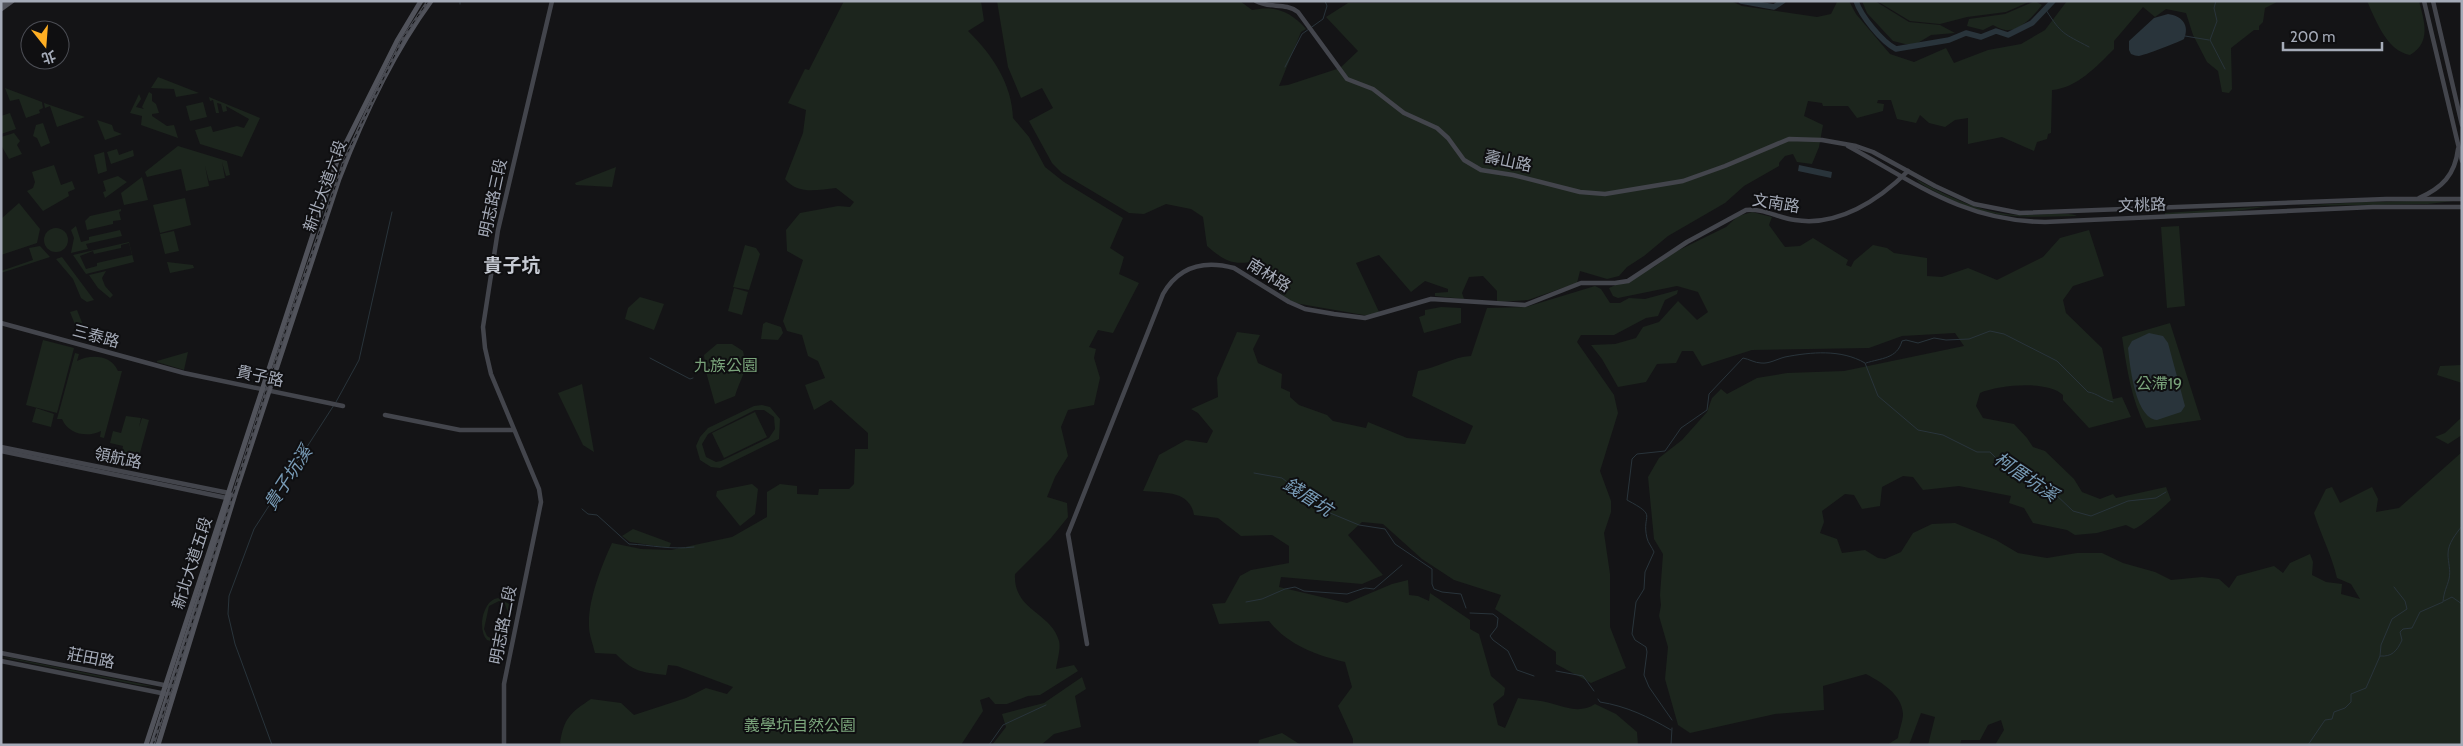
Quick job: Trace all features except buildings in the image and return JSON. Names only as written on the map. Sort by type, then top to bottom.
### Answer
[{"type":"main road","points":[[1,4],[6,1]]},
{"type":"main road","points":[[1,9],[12,1]]},
{"type":"main road","name":"新北大道六段","points":[[262,389],[340,154],[397,41],[421,1]]},
{"type":"main road","name":"新北大道六段","points":[[270,391],[344,166],[406,39],[431,1]]},
{"type":"main road","name":"新北大道五段","points":[[152,745],[262,389]]},
{"type":"main road","name":"新北大道五段","points":[[158,745],[170,687],[231,493],[270,391]]},
{"type":"main road","name":"新北大道五段","points":[[146,745],[168,694]]},
{"type":"street","name":"明志路三段","points":[[539,512],[541,502],[539,489],[491,374],[485,348],[483,327],[498,230],[552,1]]},
{"type":"street","name":"壽山路","points":[[1256,1],[1269,6],[1290,6],[1294,8],[1347,79],[1373,89],[1404,114],[1437,128],[1448,138],[1464,160],[1481,170],[1512,174],[1592,194],[1612,194],[1683,181],[1725,166],[1784,141],[1812,139]]},
{"type":"street","points":[[2424,1],[2462,161]]},
{"type":"street","points":[[2433,1],[2462,125]]},
{"type":"street","name":"文桃路","points":[[1812,139],[1842,143],[1873,152],[1974,204],[2020,213],[2462,199]]},
{"type":"street","name":"文桃路","points":[[1842,143],[1945,201],[1970,211],[2005,220],[2025,222],[2373,207],[2462,207]]},
{"type":"street","points":[[2416,199],[2434,191],[2450,176],[2455,164],[2458,145]]},
{"type":"street","name":"文南路","points":[[1615,283],[1632,279],[1687,242],[1742,211],[1757,210],[1797,221],[1840,217],[1856,210],[1908,171]]},
{"type":"street","name":"南林路","points":[[1087,644],[1068,534],[1163,294],[1175,276],[1196,266],[1225,265],[1234,268],[1305,310],[1366,318],[1431,299],[1525,305],[1581,282],[1615,283]]},
{"type":"street","name":"三泰路","points":[[1,323],[184,373]]},
{"type":"street","name":"貴子路","points":[[184,373],[343,406]]},
{"type":"street","points":[[385,414],[460,430],[514,430]]},
{"type":"street","name":"領航路","points":[[1,447],[231,493]]},
{"type":"street","name":"領航路","points":[[1,451],[231,493]]},
{"type":"street","name":"明志路二段","points":[[504,745],[504,684],[539,512]]},
{"type":"street","name":"莊田路","points":[[1,653],[170,687]]},
{"type":"street","name":"莊田路","points":[[1,661],[168,694]]},
{"type":"green space","name":"義學坑自然公園","points":[[844,1],[981,1],[984,21],[968,31],[993,60],[999,70],[1009,93],[1013,118],[1029,137],[1045,167],[1064,182],[1123,218],[1110,248],[1124,257],[1119,274],[1139,283],[1113,333],[1098,330],[1089,347],[1096,349],[1094,358],[1100,378],[1094,405],[1068,410],[1061,427],[1068,456],[1055,477],[1047,497],[1067,503],[1068,517],[1051,538],[1015,574],[1016,586],[1020,596],[1055,631],[1059,641],[1056,669],[1074,665],[1078,671],[1040,695],[1028,696],[1007,704],[995,704],[989,697],[980,700],[983,711],[961,745],[563,745],[560,743],[569,717],[591,699],[621,703],[634,715],[686,698],[706,688],[727,694],[733,687],[677,666],[668,665],[666,675],[650,673],[633,668],[616,654],[595,653],[590,636],[589,616],[593,595],[612,543],[641,549],[671,550],[732,537],[767,517],[767,492],[780,484],[797,486],[797,494],[818,495],[819,489],[849,489],[854,484],[855,449],[868,449],[868,433],[831,400],[814,410],[805,385],[825,378],[818,361],[808,356],[802,335],[787,331],[783,321],[803,260],[787,251],[786,230],[800,213],[838,206],[850,207],[854,202],[836,188],[802,189],[790,184],[785,179],[803,133],[806,110],[788,103],[805,69],[809,70]]},
{"type":"green space","points":[[997,1],[1240,1],[1252,10],[1268,8],[1282,11],[1294,18],[1306,29],[1301,32],[1279,86],[1288,85],[1340,68],[1358,51],[1326,17],[1348,3],[1731,1],[1742,6],[1817,17],[1831,14],[1837,2],[1849,1],[1856,14],[1890,54],[1914,62],[1946,48],[1954,63],[1988,50],[2021,44],[2045,30],[2067,1],[2277,2],[2265,8],[2263,22],[2259,26],[2259,30],[2254,30],[2231,48],[2232,89],[2229,93],[2222,92],[2218,71],[2207,62],[2193,35],[2186,13],[2166,9],[2155,17],[2143,7],[2114,41],[2114,49],[2094,69],[2070,85],[2052,90],[2051,133],[2048,134],[2047,139],[2037,142],[2034,151],[2002,137],[1968,144],[1968,118],[1955,120],[1945,127],[1929,123],[1920,115],[1916,123],[1897,119],[1891,100],[1878,100],[1877,103],[1884,104],[1883,111],[1857,118],[1848,106],[1823,106],[1822,103],[1808,101],[1804,116],[1823,125],[1819,147],[1812,164],[1797,162],[1793,154],[1785,156],[1779,163],[1779,166],[1744,186],[1725,203],[1668,236],[1627,267],[1619,276],[1607,279],[1580,271],[1577,283],[1528,300],[1497,302],[1497,291],[1483,276],[1469,277],[1462,293],[1464,299],[1435,296],[1435,293],[1448,292],[1448,289],[1425,281],[1411,292],[1379,255],[1356,263],[1380,314],[1375,317],[1289,302],[1265,276],[1258,261],[1242,263],[1231,261],[1220,256],[1207,246],[1203,217],[1191,209],[1166,204],[1144,214],[1129,213],[1062,173],[1052,163],[1029,121],[1053,108],[1042,88],[1021,98],[1008,67]]},
{"type":"green space","points":[[1862,1],[1875,1],[1909,22],[1940,25],[1955,33],[1931,35],[1916,44],[1893,41],[1867,13]]},
{"type":"green space","points":[[1877,1],[2031,1],[2006,12],[1967,17],[1940,24],[1910,21]]},
{"type":"green space","points":[[2035,1],[2042,5],[2027,21],[2014,29],[2005,30],[1993,25],[1983,30],[1967,26],[1969,19],[2005,14]]},
{"type":"green space","points":[[2367,1],[2419,1],[2425,31],[2417,50],[2410,55],[2395,48],[2383,34]]},
{"type":"green space","points":[[158,77],[199,93],[176,97],[174,89],[151,88]]},
{"type":"green space","points":[[5,88],[42,102],[43,108],[39,110],[40,113],[26,118],[19,99],[10,101]]},
{"type":"green space","points":[[149,92],[152,94],[152,101],[156,104],[159,113],[152,114],[152,116],[167,126],[174,125],[178,138],[141,125],[142,116],[130,113],[139,94],[141,99],[136,107],[144,109],[142,107]]},
{"type":"green space","points":[[209,97],[260,118],[242,157],[200,144],[195,130],[211,126],[213,132],[237,126],[244,128],[249,119],[226,106],[227,111],[223,112],[221,104],[217,103],[219,113],[216,113],[213,100],[210,101]]},
{"type":"green space","points":[[203,102],[207,117],[190,121],[186,106]]},
{"type":"green space","points":[[44,103],[85,117],[57,127],[50,106],[45,108]]},
{"type":"green space","points":[[10,113],[16,129],[1,134],[1,116]]},
{"type":"green space","points":[[97,120],[112,125],[114,131],[122,134],[105,140]]},
{"type":"green space","points":[[43,123],[50,143],[41,147],[37,138],[33,136],[36,125]]},
{"type":"green space","points":[[14,133],[20,141],[17,145],[22,154],[9,159],[1,145],[1,137]]},
{"type":"green space","points":[[178,146],[227,161],[230,175],[226,176],[222,162],[225,178],[209,181],[205,166],[209,186],[186,191],[181,169],[147,177],[145,172]]},
{"type":"green space","points":[[117,149],[119,155],[133,150],[134,156],[111,164],[107,152]]},
{"type":"green space","points":[[104,152],[107,171],[98,174],[94,155]]},
{"type":"green space","points":[[54,165],[61,185],[72,181],[75,189],[68,192],[69,196],[43,211],[27,191],[33,188],[35,182],[32,172]]},
{"type":"green space","points":[[616,167],[612,187],[576,185],[575,183]]},
{"type":"green space","points":[[118,176],[127,182],[105,198],[103,192],[106,191],[103,181]]},
{"type":"green space","points":[[142,177],[148,200],[124,205],[121,193]]},
{"type":"green space","points":[[1916,179],[1940,192],[1990,211],[2017,215],[2066,214],[2077,216],[2022,217],[1990,213],[1957,202],[1925,186]]},
{"type":"green space","points":[[185,198],[191,225],[160,233],[153,205]]},
{"type":"green space","points":[[2462,200],[2428,204],[2296,206],[2361,202]]},
{"type":"green space","points":[[19,203],[40,229],[37,243],[1,255],[1,219]]},
{"type":"green space","points":[[2270,206],[2237,211],[2165,215],[2165,213]]},
{"type":"green space","points":[[121,209],[119,212],[121,220],[113,221],[113,224],[87,230],[85,221],[90,216]]},
{"type":"green space","points":[[1752,212],[1772,217],[1769,225],[1785,247],[1800,246],[1813,238],[1848,260],[1846,265],[1851,267],[1854,261],[1873,245],[1887,248],[1894,253],[1927,258],[1927,276],[1942,277],[1968,268],[1997,280],[2043,257],[2060,238],[2089,230],[2104,276],[2073,286],[2063,300],[2066,313],[2102,348],[2113,399],[2122,397],[2131,417],[2089,428],[2063,400],[2063,395],[2056,390],[2023,385],[1980,393],[1976,406],[1983,418],[2014,424],[2033,447],[2045,451],[2074,479],[2082,492],[2100,499],[2113,494],[2116,498],[2166,487],[2171,500],[2147,521],[2134,529],[2126,525],[2097,533],[2075,535],[2067,530],[2033,523],[2024,508],[2009,503],[2011,496],[1959,486],[1923,490],[1913,477],[1903,476],[1882,487],[1880,506],[1862,509],[1854,495],[1845,494],[1822,511],[1824,522],[1820,533],[1837,539],[1842,553],[1865,550],[1878,558],[1885,559],[1901,552],[1913,533],[1932,524],[1955,523],[1996,540],[2018,553],[2047,558],[2077,553],[2102,553],[2123,563],[2155,572],[2171,580],[2202,577],[2219,579],[2229,588],[2237,576],[2274,566],[2283,573],[2290,563],[2310,554],[2313,562],[2312,575],[2326,582],[2342,584],[2341,594],[2360,599],[2351,584],[2337,578],[2314,513],[2326,489],[2332,487],[2340,503],[2372,487],[2378,499],[2376,512],[2399,508],[2462,452],[2462,745],[1995,745],[2004,730],[2001,720],[1988,725],[1980,740],[1961,740],[1960,745],[1928,745],[1935,717],[1921,713],[1909,745],[1887,745],[1898,738],[1903,717],[1902,707],[1899,700],[1890,690],[1866,674],[1823,686],[1824,710],[1775,714],[1690,733],[1678,725],[1665,679],[1668,647],[1659,616],[1663,554],[1654,539],[1648,477],[1659,458],[1682,440],[1707,412],[1712,398],[1721,389],[1727,394],[1757,378],[1787,373],[1844,371],[1964,346],[1955,333],[1902,336],[1869,348],[1752,350],[1702,366],[1693,351],[1682,351],[1676,363],[1657,364],[1646,382],[1618,387],[1602,359],[1591,345],[1615,344],[1636,338],[1643,327],[1659,322],[1678,301],[1697,320],[1708,312],[1698,292],[1677,286],[1618,298],[1613,296],[1609,288],[1654,267],[1673,253],[1726,227],[1738,216]]},
{"type":"green space","points":[[76,226],[81,242],[89,240],[89,237],[120,230],[122,236],[86,244],[88,249],[71,253],[74,238],[71,230]]},
{"type":"green space","points":[[2179,226],[2185,306],[2167,308],[2161,227]]},
{"type":"green space","points":[[56,228],[65,231],[68,240],[65,249],[56,252],[47,249],[44,240],[47,231]]},
{"type":"green space","points":[[174,231],[179,251],[165,254],[160,234]]},
{"type":"green space","points":[[129,242],[134,262],[86,274],[73,255]],"holes":[[[129,243],[132,255],[97,263],[97,266],[86,269],[80,256],[93,251],[94,254],[121,248],[121,245]]]},
{"type":"green space","points":[[745,245],[756,248],[760,254],[749,290],[733,287]]},
{"type":"green space","points":[[40,246],[50,257],[1,273],[1,271],[33,260],[29,248]]},
{"type":"green space","points":[[62,257],[94,300],[87,302],[81,298],[73,279],[56,259]]},
{"type":"green space","points":[[167,262],[193,265],[194,268],[170,273]]},
{"type":"green space","points":[[106,271],[102,278],[105,286],[113,295],[110,298],[98,288],[89,275]]},
{"type":"green space","points":[[1595,286],[1601,289],[1610,303],[1620,303],[1629,298],[1645,299],[1678,290],[1677,294],[1665,300],[1658,316],[1646,318],[1614,335],[1581,335],[1577,342],[1614,395],[1618,413],[1600,471],[1611,501],[1611,512],[1604,533],[1610,574],[1610,627],[1626,668],[1591,683],[1556,664],[1556,652],[1495,609],[1501,595],[1454,580],[1422,559],[1383,524],[1362,522],[1348,535],[1383,575],[1362,584],[1281,577],[1279,587],[1347,603],[1392,584],[1408,580],[1409,595],[1418,596],[1429,601],[1430,593],[1470,620],[1470,629],[1479,634],[1491,676],[1505,688],[1504,695],[1493,704],[1498,725],[1505,728],[1518,698],[1542,701],[1572,709],[1584,709],[1595,704],[1616,714],[1637,732],[1638,745],[1353,745],[1353,739],[1338,706],[1352,687],[1345,662],[1303,648],[1285,637],[1269,621],[1219,624],[1212,604],[1225,603],[1240,576],[1251,570],[1289,563],[1289,546],[1272,535],[1241,536],[1218,518],[1194,515],[1187,501],[1174,494],[1143,491],[1159,455],[1186,440],[1207,443],[1213,431],[1198,413],[1191,409],[1218,397],[1217,378],[1237,332],[1260,335],[1253,349],[1258,363],[1282,374],[1281,388],[1290,392],[1290,397],[1299,405],[1327,415],[1333,421],[1366,428],[1368,422],[1407,438],[1465,444],[1473,426],[1412,396],[1418,371],[1432,368],[1457,358],[1471,356],[1487,308],[1526,307]]},
{"type":"green space","points":[[734,288],[748,292],[742,315],[728,311]]},
{"type":"green space","points":[[640,297],[664,304],[654,330],[625,319],[628,308]]},
{"type":"green space","points":[[1441,307],[1461,308],[1461,323],[1424,333],[1419,317],[1425,315],[1425,310]]},
{"type":"green space","points":[[77,310],[85,330],[78,332],[70,312]]},
{"type":"green space","points":[[766,322],[781,327],[783,333],[778,340],[761,339],[763,324]]},
{"type":"green space","name":"公滯19","points":[[2170,323],[2201,420],[2146,428],[2133,395],[2122,337]]},
{"type":"green space","points":[[43,340],[74,348],[57,413],[26,405]]},
{"type":"green space","name":"九族公園","points":[[717,344],[732,344],[743,351],[745,365],[735,396],[715,404],[706,372],[704,355]]},
{"type":"green space","points":[[188,352],[184,370],[157,362],[157,361]]},
{"type":"green space","points":[[75,353],[79,354],[77,361],[88,357],[100,357],[111,362],[118,371],[122,371],[104,438],[100,437],[101,431],[90,434],[78,433],[69,428],[62,419],[57,419]]},
{"type":"green space","points":[[2462,365],[2462,383],[2437,375],[2440,366]]},
{"type":"green space","points":[[582,384],[594,452],[583,445],[558,393]]},
{"type":"green space","points":[[754,406],[770,407],[780,419],[779,439],[720,468],[711,467],[700,460],[696,446],[700,437],[708,428]],"holes":[[[755,410],[764,410],[774,417],[775,429],[769,438],[721,461],[716,462],[706,457],[702,444],[708,434]]]},
{"type":"green space","points":[[36,408],[54,414],[51,427],[32,422]]},
{"type":"green space","points":[[755,412],[767,437],[724,458],[712,433]]},
{"type":"green space","points":[[126,416],[141,418],[139,427],[142,418],[149,420],[138,460],[121,455],[123,446],[110,443],[113,431],[121,433]]},
{"type":"green space","points":[[2462,417],[2462,435],[2448,444],[2435,437],[2445,433]]},
{"type":"green space","points":[[752,484],[758,489],[755,514],[740,526],[716,496],[717,491]]},
{"type":"green space","points":[[633,529],[671,543],[669,548],[630,542],[622,536]]},
{"type":"green space","points":[[498,598],[509,604],[510,599],[513,599],[504,646],[501,645],[502,640],[494,642],[487,640],[482,629],[485,609],[493,600]],"holes":[[[499,601],[505,604],[508,613],[503,635],[492,639],[487,636],[484,629],[489,606]]]},
{"type":"green space","points":[[1,657],[11,658],[156,687],[138,685]]},
{"type":"green space","points":[[1082,677],[1086,689],[1075,696],[1081,727],[1054,734],[1041,745],[992,745],[1006,727],[1002,714],[1044,703]]},
{"type":"green space","points":[[1282,733],[1301,745],[1258,745],[1259,740]]},
{"type":"shaded area","points":[[2168,14],[2184,22],[2186,34],[2184,39],[2139,56],[2131,54],[2129,41],[2154,18]]},
{"type":"shaded area","points":[[1799,165],[1832,172],[1831,178],[1798,171]]},
{"type":"shaded area","name":"公滯19","points":[[2149,333],[2163,336],[2168,343],[2185,406],[2181,412],[2157,420],[2150,417],[2143,410],[2139,401],[2132,378],[2128,348],[2132,341]]},
{"type":"waterway","points":[[1285,67],[1302,34],[1323,19],[1327,6],[1325,1]]},
{"type":"waterway","points":[[1741,1],[1774,7],[1783,1]]},
{"type":"waterway","points":[[1856,1],[1862,14],[1873,28],[1890,46],[1896,49],[1949,40],[1966,33],[1981,37],[1996,31],[2008,35],[2032,23],[2053,1]]},
{"type":"waterway","points":[[2216,1],[2214,8],[2217,21],[2210,40],[2225,69]]},
{"type":"waterway","points":[[2046,10],[2064,33],[2089,47]]},
{"type":"waterway","points":[[2185,36],[2209,40]]},
{"type":"waterway","name":"貴子坑溪","points":[[336,402],[359,360],[392,212]]},
{"type":"waterway","points":[[1866,363],[1892,355],[1900,347],[1902,341],[1918,343],[1934,338],[1946,340],[1969,339],[1990,331],[2004,334],[2057,361],[2088,392],[2113,402]]},
{"type":"waterway","name":"柯厝坑溪","points":[[1672,720],[1649,687],[1644,675],[1646,647],[1635,640],[1632,634],[1636,602],[1644,589],[1645,572],[1654,552],[1647,538],[1646,513],[1637,505],[1627,500],[1632,459],[1637,454],[1665,451],[1681,428],[1707,410],[1709,394],[1743,358],[1764,363],[1795,355],[1826,353],[1846,355],[1865,363],[1878,396],[1918,430],[1943,435],[1977,452],[1990,452],[2003,465],[2019,471],[2035,485],[2053,492],[2073,511],[2091,516],[2128,501],[2156,498],[2166,492]]},
{"type":"waterway","points":[[650,358],[690,379],[693,378]]},
{"type":"waterway","name":"貴子坑溪","points":[[272,745],[235,644],[228,614],[229,596],[254,529],[334,405]]},
{"type":"waterway","name":"錢厝坑","points":[[1254,473],[1282,478],[1323,510],[1359,525],[1385,529],[1395,544],[1432,569],[1434,589],[1461,594],[1466,608]]},
{"type":"waterway","points":[[582,509],[588,514],[597,515],[629,544],[669,548],[694,547]]},
{"type":"waterway","points":[[2308,745],[2325,720],[2332,719],[2334,712],[2345,708],[2351,702],[2351,694],[2366,688],[2380,656],[2391,654],[2398,647],[2402,640],[2400,632],[2403,629],[2412,628],[2420,612],[2443,602],[2450,576],[2448,550],[2462,526]]},
{"type":"waterway","points":[[1246,602],[1262,599],[1285,589],[1295,587],[1304,591],[1347,594],[1365,588],[1374,589],[1402,565]]},
{"type":"waterway","points":[[2380,656],[2381,645],[2392,619],[2407,609],[2405,601],[2394,587]]},
{"type":"waterway","points":[[2444,601],[2452,597],[2462,604]]},
{"type":"waterway","name":"錢厝坑","points":[[1470,613],[1493,614],[1498,618],[1497,627],[1490,636],[1508,651],[1517,670],[1534,676]]},
{"type":"waterway","name":"錢厝坑","points":[[1556,671],[1583,676],[1594,691]]},
{"type":"waterway","name":"錢厝坑","points":[[1598,699],[1600,702],[1619,706],[1637,713],[1671,730]]},
{"type":"waterway","points":[[989,745],[1003,725],[1046,705]]},
{"type":"waterway","name":"柯厝坑溪","points":[[1671,745],[1672,728]]},
{"type":"railway","points":[[153,745],[288,323],[345,158],[403,38],[428,1]]},
{"type":"district","name":"貴子坑","points":[[512,265]]}]
